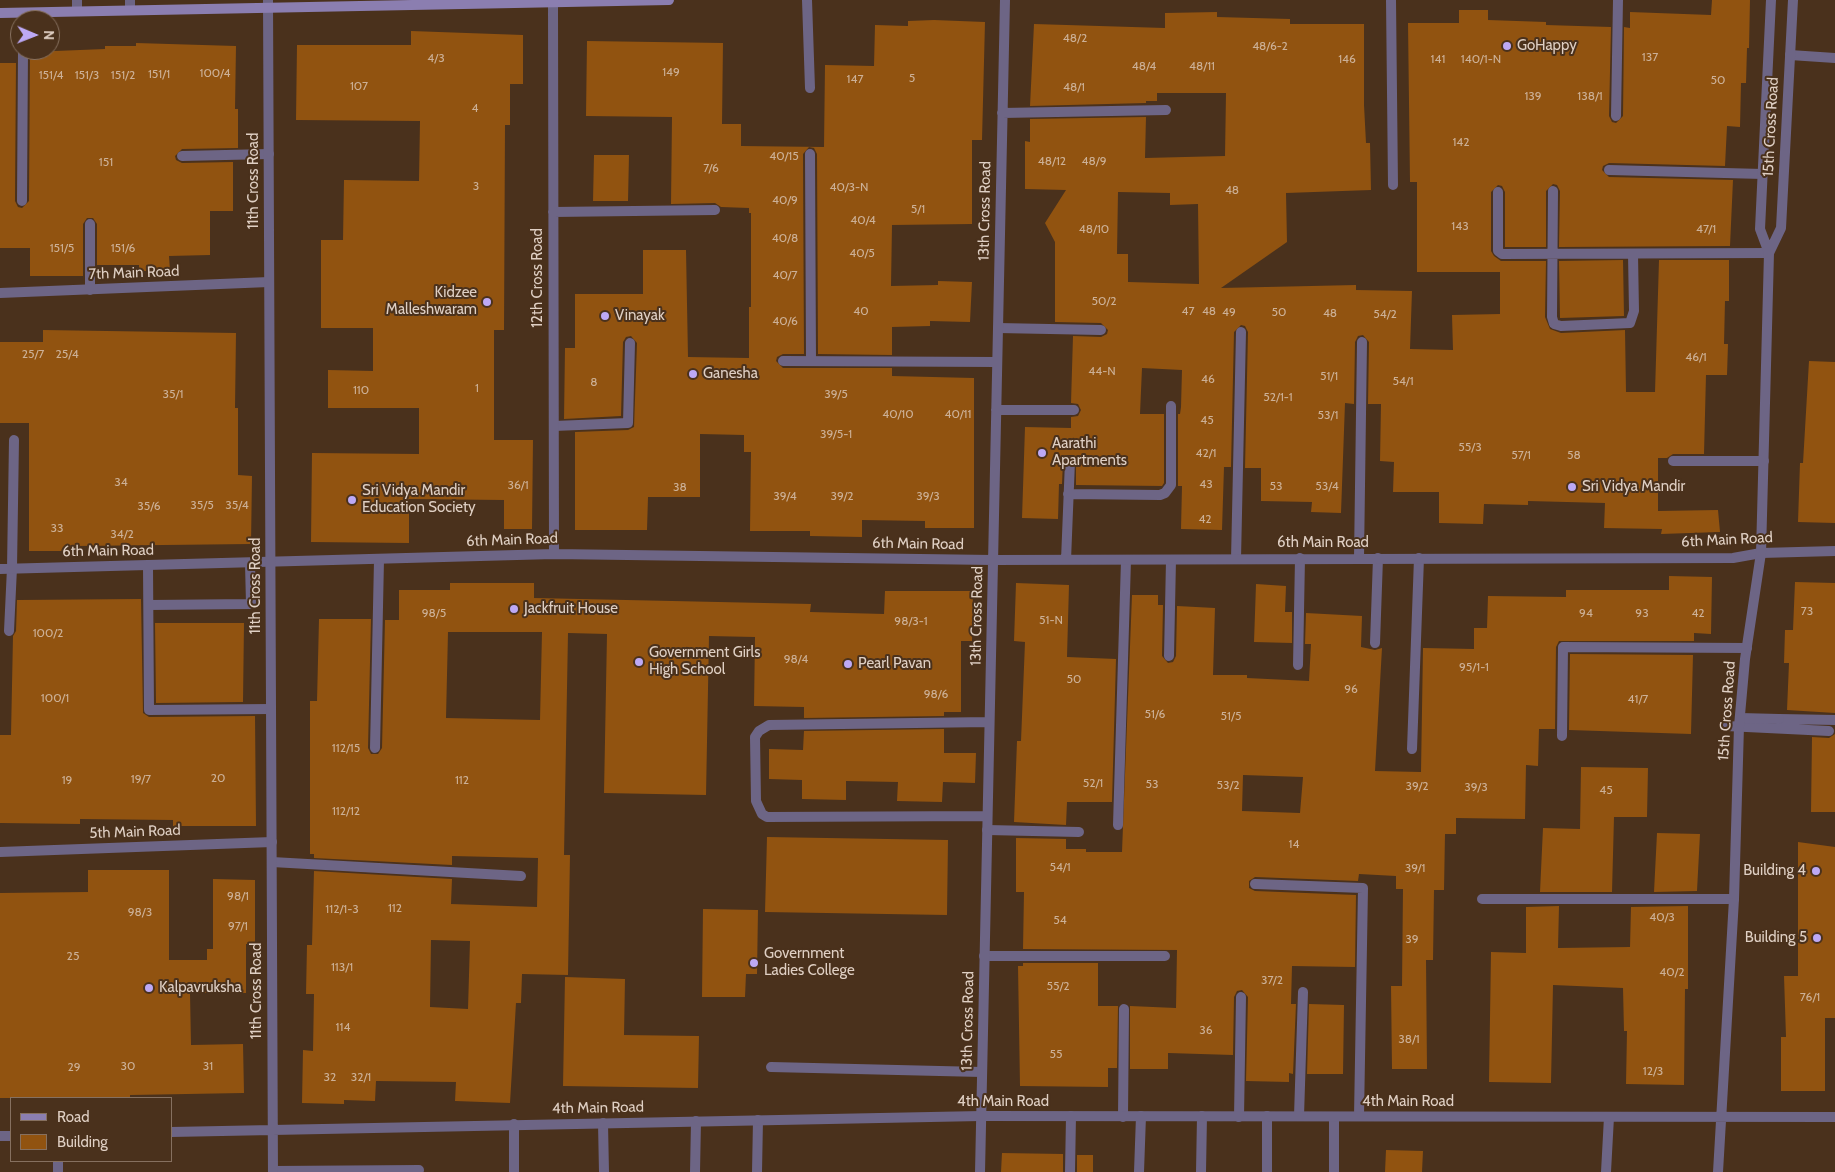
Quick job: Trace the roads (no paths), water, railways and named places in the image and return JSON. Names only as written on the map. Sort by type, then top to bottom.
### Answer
[{"type":"main road","points":[[60,13],[130,5],[451,1],[553,3],[669,0]]},
{"type":"street","points":[[77,0],[77,11]]},
{"type":"street","points":[[806,0],[810,88]]},
{"type":"street","name":"13th Cross Road","points":[[980,1172],[1005,0]]},
{"type":"street","points":[[1391,0],[1393,185]]},
{"type":"street","points":[[1616,116],[1618,0]]},
{"type":"street","name":"15th Cross Road","points":[[1718,1172],[1734,899],[1739,722],[1747,648],[1761,553],[1769,253],[1760,229],[1771,0]]},
{"type":"street","name":"15th Cross Road","points":[[1769,253],[1781,228],[1794,0]]},
{"type":"street","name":"12th Cross Road","points":[[553,3],[554,554]]},
{"type":"street","name":"11th Cross Road","points":[[268,4],[273,1171]]},
{"type":"street","points":[[1790,56],[1835,58]]},
{"type":"street","points":[[22,201],[23,60]]},
{"type":"street","points":[[1002,113],[1166,110]]},
{"type":"street","points":[[182,156],[269,154]]},
{"type":"street","points":[[810,154],[811,361]]},
{"type":"street","points":[[1609,170],[1763,174]]},
{"type":"street","points":[[1554,191],[1552,317],[1554,324],[1561,326],[1630,322],[1634,311],[1633,254]]},
{"type":"street","points":[[1498,192],[1499,254],[1769,253]]},
{"type":"street","points":[[553,212],[715,210]]},
{"type":"street","points":[[90,224],[90,290]]},
{"type":"street","name":"7th Main Road","points":[[0,293],[269,282]]},
{"type":"street","points":[[998,328],[1101,330]]},
{"type":"street","points":[[1236,559],[1240,332]]},
{"type":"street","points":[[1359,558],[1362,342]]},
{"type":"street","points":[[554,426],[628,423],[630,343]]},
{"type":"street","points":[[783,361],[997,362]]},
{"type":"street","points":[[1068,494],[1165,494],[1171,485],[1171,406]]},
{"type":"street","points":[[996,410],[1074,410]]},
{"type":"street","points":[[9,631],[14,440]]},
{"type":"street","points":[[1674,461],[1764,461]]},
{"type":"street","points":[[1066,560],[1070,462]]},
{"type":"street","name":"6th Main Road","points":[[0,569],[250,564],[554,554],[993,560],[1171,560],[1300,558],[1733,558],[1761,553],[1835,551]]},
{"type":"street","points":[[1298,665],[1300,558]]},
{"type":"street","points":[[1375,643],[1378,558]]},
{"type":"street","points":[[1412,748],[1419,558]]},
{"type":"street","points":[[375,748],[378,560]]},
{"type":"street","points":[[1118,825],[1126,560]]},
{"type":"street","points":[[1169,656],[1171,560]]},
{"type":"street","points":[[149,605],[252,604],[250,564]]},
{"type":"street","points":[[148,566],[149,710],[271,709]]},
{"type":"street","points":[[1562,736],[1563,647],[1747,648]]},
{"type":"street","points":[[1726,726],[1739,722],[1779,719],[1835,720]]},
{"type":"street","points":[[987,816],[767,817],[762,814],[756,801],[755,738],[759,731],[769,725],[989,722]]},
{"type":"street","points":[[1739,722],[1829,731]]},
{"type":"street","points":[[987,830],[1079,832]]},
{"type":"street","name":"5th Main Road","points":[[0,852],[272,842]]},
{"type":"street","points":[[272,862],[521,876]]},
{"type":"street","points":[[1255,884],[1363,888],[1359,1116]]},
{"type":"street","points":[[1482,899],[1734,899]]},
{"type":"street","points":[[984,956],[1165,956]]},
{"type":"street","points":[[1299,1116],[1303,992]]},
{"type":"street","points":[[1239,1117],[1241,997]]},
{"type":"street","points":[[1123,1116],[1124,1009]]},
{"type":"street","points":[[772,1067],[982,1072]]},
{"type":"street","name":"4th Main Road","points":[[172,1132],[981,1116],[1835,1117]]},
{"type":"street","points":[[1070,1172],[1071,1116]]},
{"type":"street","points":[[1139,1172],[1141,1116]]},
{"type":"street","points":[[1202,1116],[1202,1172]]},
{"type":"street","points":[[1267,1116],[1267,1172]]},
{"type":"street","points":[[1334,1117],[1334,1172]]},
{"type":"street","points":[[1606,1172],[1609,1117]]},
{"type":"street","points":[[758,1120],[758,1172]]},
{"type":"street","points":[[694,1172],[696,1121]]},
{"type":"street","points":[[603,1123],[604,1172]]},
{"type":"street","points":[[514,1124],[514,1172]]},
{"type":"street","points":[[273,1171],[419,1170]]},
{"type":"place","name":"GoHappy","points":[[1507,46]]},
{"type":"place","name":"Kidzee Malleshwaram","points":[[487,302]]},
{"type":"place","name":"Vinayak","points":[[605,316]]},
{"type":"place","name":"Ganesha","points":[[693,374]]},
{"type":"place","name":"Aarathi Apartments","points":[[1042,453]]},
{"type":"place","name":"Sri Vidya Mandir","points":[[1572,487]]},
{"type":"place","name":"Sri Vidya Mandir Education Society","points":[[352,500]]},
{"type":"place","name":"Jackfruit House","points":[[514,609]]},
{"type":"place","name":"Government Girls High School","points":[[639,662]]},
{"type":"place","name":"Pearl Pavan","points":[[848,664]]},
{"type":"place","name":"Building 4","points":[[1816,871]]},
{"type":"place","name":"Building 5","points":[[1817,938]]},
{"type":"place","name":"Government Ladies College","points":[[754,963]]},
{"type":"place","name":"Kalpavruksha","points":[[149,988]]}]
